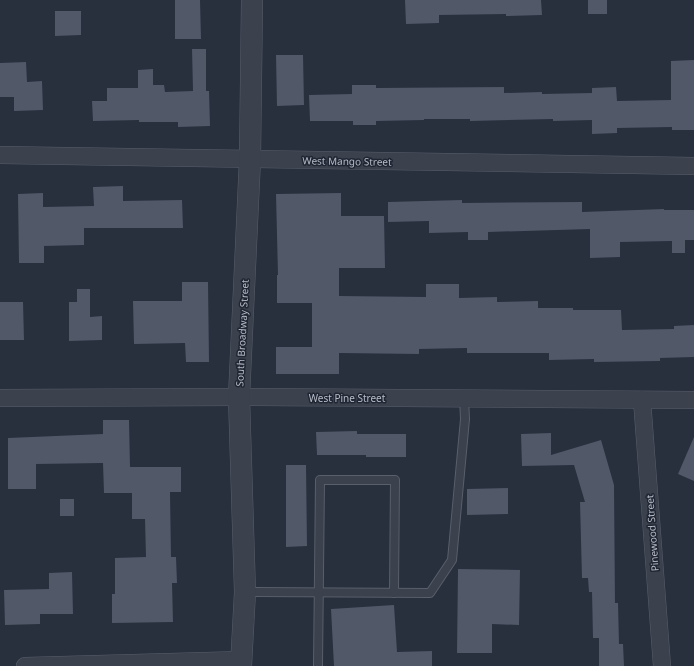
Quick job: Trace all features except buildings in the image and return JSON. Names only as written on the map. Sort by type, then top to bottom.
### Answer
[{"type":"street","name":"South Broadway Street","points":[[241,663],[245,592],[239,397],[250,159],[252,0]]},
{"type":"street","name":"West Mango Street","points":[[0,155],[694,166]]},
{"type":"street","name":"West Pine Street","points":[[0,398],[239,397],[694,400]]},
{"type":"street","name":"Pinewood Street","points":[[642,400],[662,666]]},
{"type":"street","points":[[25,666],[241,663]]},
{"type":"lane","points":[[245,592],[430,593],[452,560],[465,419],[464,398]]},
{"type":"lane","points":[[318,666],[320,480],[395,480],[394,593]]}]
